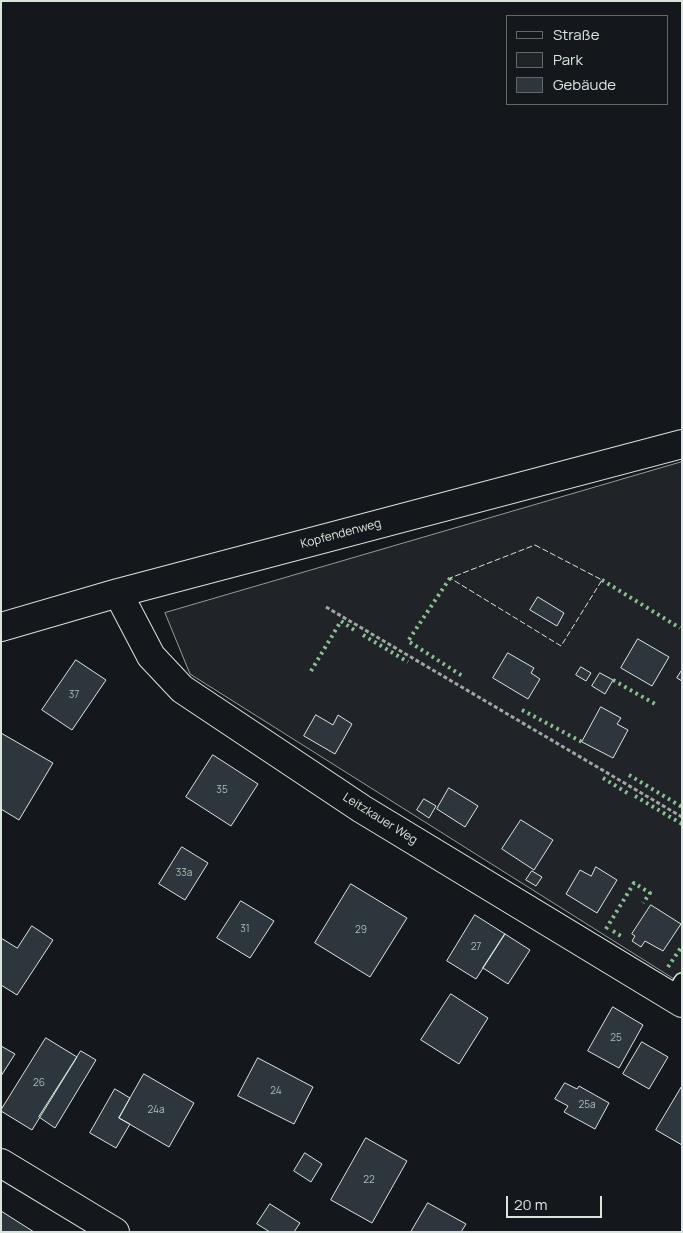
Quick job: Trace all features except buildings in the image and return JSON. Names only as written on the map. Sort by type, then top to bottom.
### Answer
[{"type":"street","name":"Kopfendenweg","points":[[1,627],[118,593],[682,444]]},
{"type":"street","name":"Leitzkauer Weg","points":[[118,593],[151,656],[182,689],[362,809],[679,994]]},
{"type":"street","points":[[1,1163],[78,1222],[115,1232]]},
{"type":"path","points":[[326,607],[682,817]]},
{"type":"green space","points":[[682,462],[682,984],[190,674],[165,613]]},
{"type":"hedge","points":[[450,578],[408,641],[464,677]]},
{"type":"hedge","points":[[602,580],[680,628]]},
{"type":"hedge","points":[[311,671],[341,621],[357,632]]},
{"type":"hedge","points":[[363,635],[408,662]]},
{"type":"hedge","points":[[613,680],[655,704]]},
{"type":"hedge","points":[[522,710],[582,742]]},
{"type":"hedge","points":[[629,775],[682,807]]},
{"type":"hedge","points":[[603,778],[629,794]]},
{"type":"hedge","points":[[635,796],[682,824]]},
{"type":"hedge","points":[[606,929],[634,883],[650,893],[643,903]]},
{"type":"hedge","points":[[613,931],[624,938]]},
{"type":"hedge","points":[[668,967],[682,946]]},
{"type":"fence","points":[[535,545],[602,580],[561,646],[450,578],[535,545]]}]
